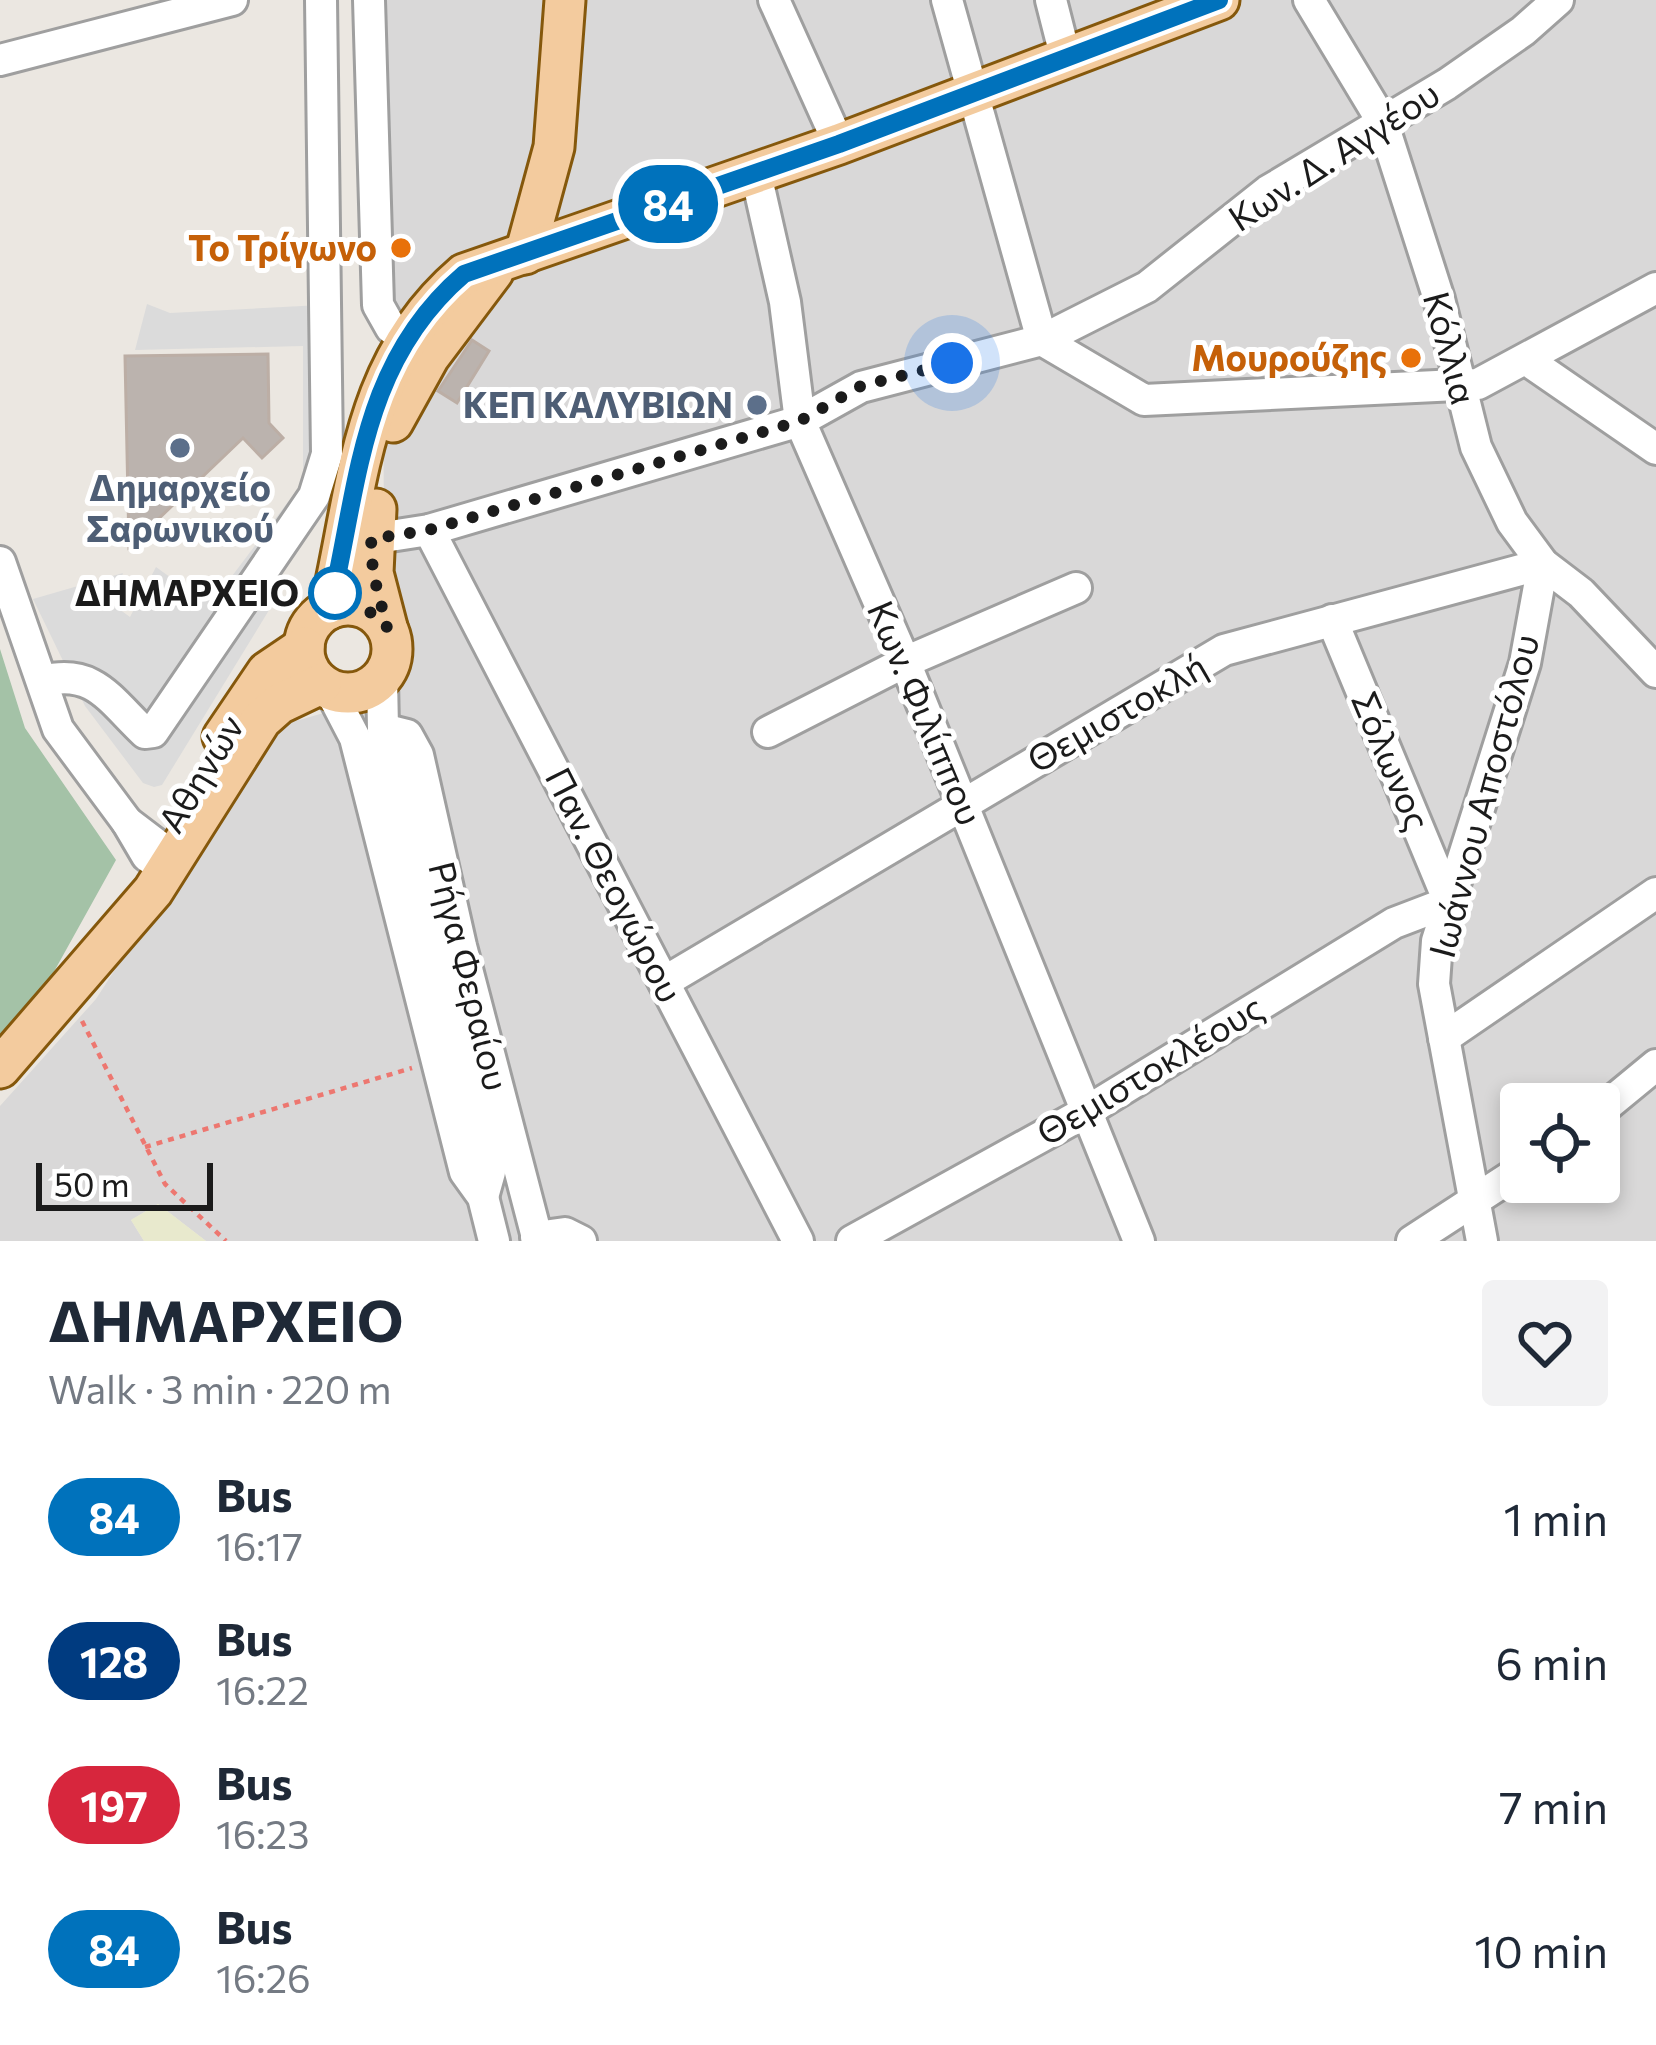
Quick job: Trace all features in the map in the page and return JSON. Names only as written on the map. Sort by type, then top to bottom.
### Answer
[{"type":"main road","points":[[330,609],[344,559],[365,429],[415,361],[513,258],[554,147],[565,0]]},
{"type":"main road","points":[[387,627],[361,607],[330,609],[317,618],[304,647],[307,664],[326,687],[349,694],[368,689],[382,678],[393,645],[373,573],[371,539],[383,456],[437,297],[464,274],[839,144],[1219,0]]},
{"type":"main road","name":"Αθηνών","points":[[0,1068],[153,891],[155,851],[253,688],[283,659],[304,647]]},
{"type":"main road","name":"Αθηνών","points":[[155,851],[261,720],[279,704],[326,687]]},
{"type":"street","points":[[0,60],[232,0]]},
{"type":"street","points":[[43,681],[63,676],[93,682],[145,733],[153,732],[314,496],[327,454],[321,0]]},
{"type":"street","points":[[369,0],[378,305],[415,361]]},
{"type":"street","points":[[774,0],[839,144]]},
{"type":"street","points":[[946,0],[1042,340],[1144,400],[1478,384],[1656,288]]},
{"type":"street","points":[[1052,0],[1066,59]]},
{"type":"street","name":"Κόλλια","points":[[1309,0],[1382,121],[1462,384],[1476,447],[1512,522],[1543,564],[1581,593],[1656,672]]},
{"type":"street","name":"Κων. Δ. Αγγέου","points":[[371,539],[429,530],[800,421],[861,386],[1042,340],[1147,287],[1268,191],[1466,70],[1558,0]]},
{"type":"street","name":"Κων. Φιλίππου","points":[[756,174],[785,302],[800,421],[963,802],[1139,1241]]},
{"type":"street","points":[[323,202],[374,200]]},
{"type":"street","points":[[1527,360],[1656,449]]},
{"type":"street","name":"Παν. Θεογώρου","points":[[429,530],[798,1241]]},
{"type":"street","points":[[0,562],[58,729],[155,851]]},
{"type":"street","name":"Θεμιστοκλή","points":[[664,982],[1224,650],[1543,564]]},
{"type":"street","name":"Ιωάννου Αποστόλου","points":[[1482,1241],[1434,984],[1436,941],[1525,663],[1543,564]]},
{"type":"street","points":[[768,732],[904,662],[1076,588]]},
{"type":"street","name":"Σόλωνος","points":[[1332,620],[1449,902]]},
{"type":"street","name":"Ρήγα Φεραίου","points":[[382,678],[383,730],[490,1172],[483,1197]]},
{"type":"street","name":"Ρήγα Φεραίου","points":[[326,687],[355,738],[465,1172],[483,1197],[494,1241]]},
{"type":"street","name":"Ρήγα Φεραίου","points":[[383,730],[407,735],[418,754],[521,1190],[537,1239]]},
{"type":"street","points":[[1444,1038],[1656,892]]},
{"type":"street","name":"Θεμιστοκλέους","points":[[853,1241],[1084,1113],[1394,922],[1449,902]]},
{"type":"street","points":[[1620,1095],[1656,1066]]},
{"type":"street","points":[[1412,1241],[1500,1183]]},
{"type":"street","points":[[483,1197],[521,1190]]},
{"type":"street","points":[[537,1239],[565,1233],[581,1241]]},
{"type":"path","points":[[66,989],[165,1184],[226,1241]]},
{"type":"path","points":[[145,1148],[435,1061]]},
{"type":"shaded area","points":[[382,0],[1656,0],[1656,1241],[206,1241],[158,1204],[131,1220],[144,1241],[0,1241],[0,1106],[96,999],[271,728],[401,691],[384,567]]},
{"type":"shaded area","points":[[147,304],[170,313],[340,304],[342,377],[340,421],[270,574],[285,584],[162,785],[154,787],[143,783],[85,706],[33,599],[123,573],[112,604],[130,617],[156,567],[192,593],[220,592],[303,482],[303,346],[135,350]]},
{"type":"green space","points":[[0,649],[25,728],[116,860],[51,977],[0,1037]]},
{"type":"green space","points":[[158,1204],[206,1241],[144,1241],[131,1220]]},
{"type":"building","points":[[472,340],[489,351],[457,403],[438,391]]},
{"type":"building","name":"Δημαρχείο Σαρωνικού","points":[[268,354],[269,423],[283,438],[262,458],[243,438],[129,547],[125,356]]},
{"type":"bus line","name":"84","points":[[330,609],[344,559],[365,429],[383,380],[420,318],[464,274],[839,144],[1219,0]]},
{"type":"place","name":"Το Τρίγωνο","points":[[401,248]]},
{"type":"place","name":"Μουρούζης","points":[[1411,358]]},
{"type":"place","name":"ΚΕΠ ΚΑΛΥΒΙΩΝ","points":[[757,405]]},
{"type":"place","name":"Δημαρχείο Σαρωνικού","points":[[180,448]]},
{"type":"place","name":"ΔΗΜΑΡΧΕΙΟ","points":[[335,593]]},
{"type":"route","points":[[335,593],[330,609],[361,607],[387,627],[373,573],[371,539],[429,530],[800,421],[861,386],[952,363]]}]
